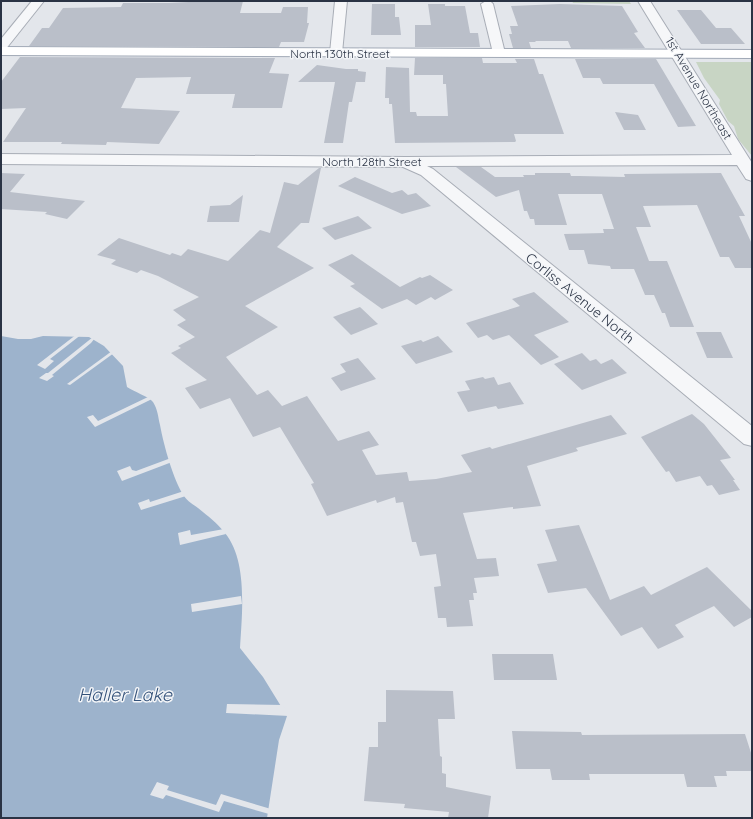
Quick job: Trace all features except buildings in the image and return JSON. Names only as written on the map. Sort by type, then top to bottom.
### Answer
[{"type":"main road","name":"North 130th Street","points":[[1,51],[752,54]]},
{"type":"street","points":[[1,47],[38,1]]},
{"type":"street","points":[[336,53],[341,1]]},
{"type":"street","name":"1st Avenue Northeast","points":[[644,1],[752,176]]},
{"type":"street","points":[[487,4],[499,53]]},
{"type":"street","name":"North 128th Street","points":[[1,159],[406,162],[536,160],[742,160]]},
{"type":"street","name":"Corliss Avenue North","points":[[406,162],[427,172],[752,438]]},
{"type":"green space","points":[[572,1],[629,1],[631,4],[573,3]]},
{"type":"green space","points":[[696,62],[752,62],[752,156],[738,139],[734,126],[728,121],[719,104],[720,100],[704,78]]},
{"type":"water","name":"Haller Lake","points":[[1,336],[18,339],[31,339],[43,336],[89,337],[104,346],[123,366],[127,387],[148,398],[155,405],[169,462],[180,489],[189,501],[219,526],[225,533],[237,558],[242,588],[240,648],[263,677],[287,716],[279,740],[267,818],[1,818]]},
{"type":"pier","points":[[77,334],[82,334],[50,359],[54,361],[45,369],[37,365]]},
{"type":"pier","points":[[93,337],[95,338],[91,343],[52,375],[54,376],[47,381],[39,378],[48,373]]},
{"type":"pier","points":[[112,351],[114,353],[70,385],[67,384]]},
{"type":"pier","points":[[148,397],[152,399],[95,427],[87,417],[93,415],[98,421]]},
{"type":"pier","points":[[171,458],[172,462],[122,481],[117,471],[130,466],[132,470],[136,471]]},
{"type":"pier","points":[[184,491],[186,496],[141,510],[138,503],[149,499],[150,502]]},
{"type":"pier","points":[[224,529],[226,534],[180,545],[178,533],[190,530],[191,535]]},
{"type":"pier","points":[[241,596],[242,604],[192,612],[191,604]]},
{"type":"pier","points":[[227,704],[283,705],[289,716],[226,713]]},
{"type":"pier","points":[[157,782],[169,786],[167,790],[216,805],[221,794],[271,809],[269,814],[224,801],[219,812],[166,795],[163,799],[150,795]]}]
